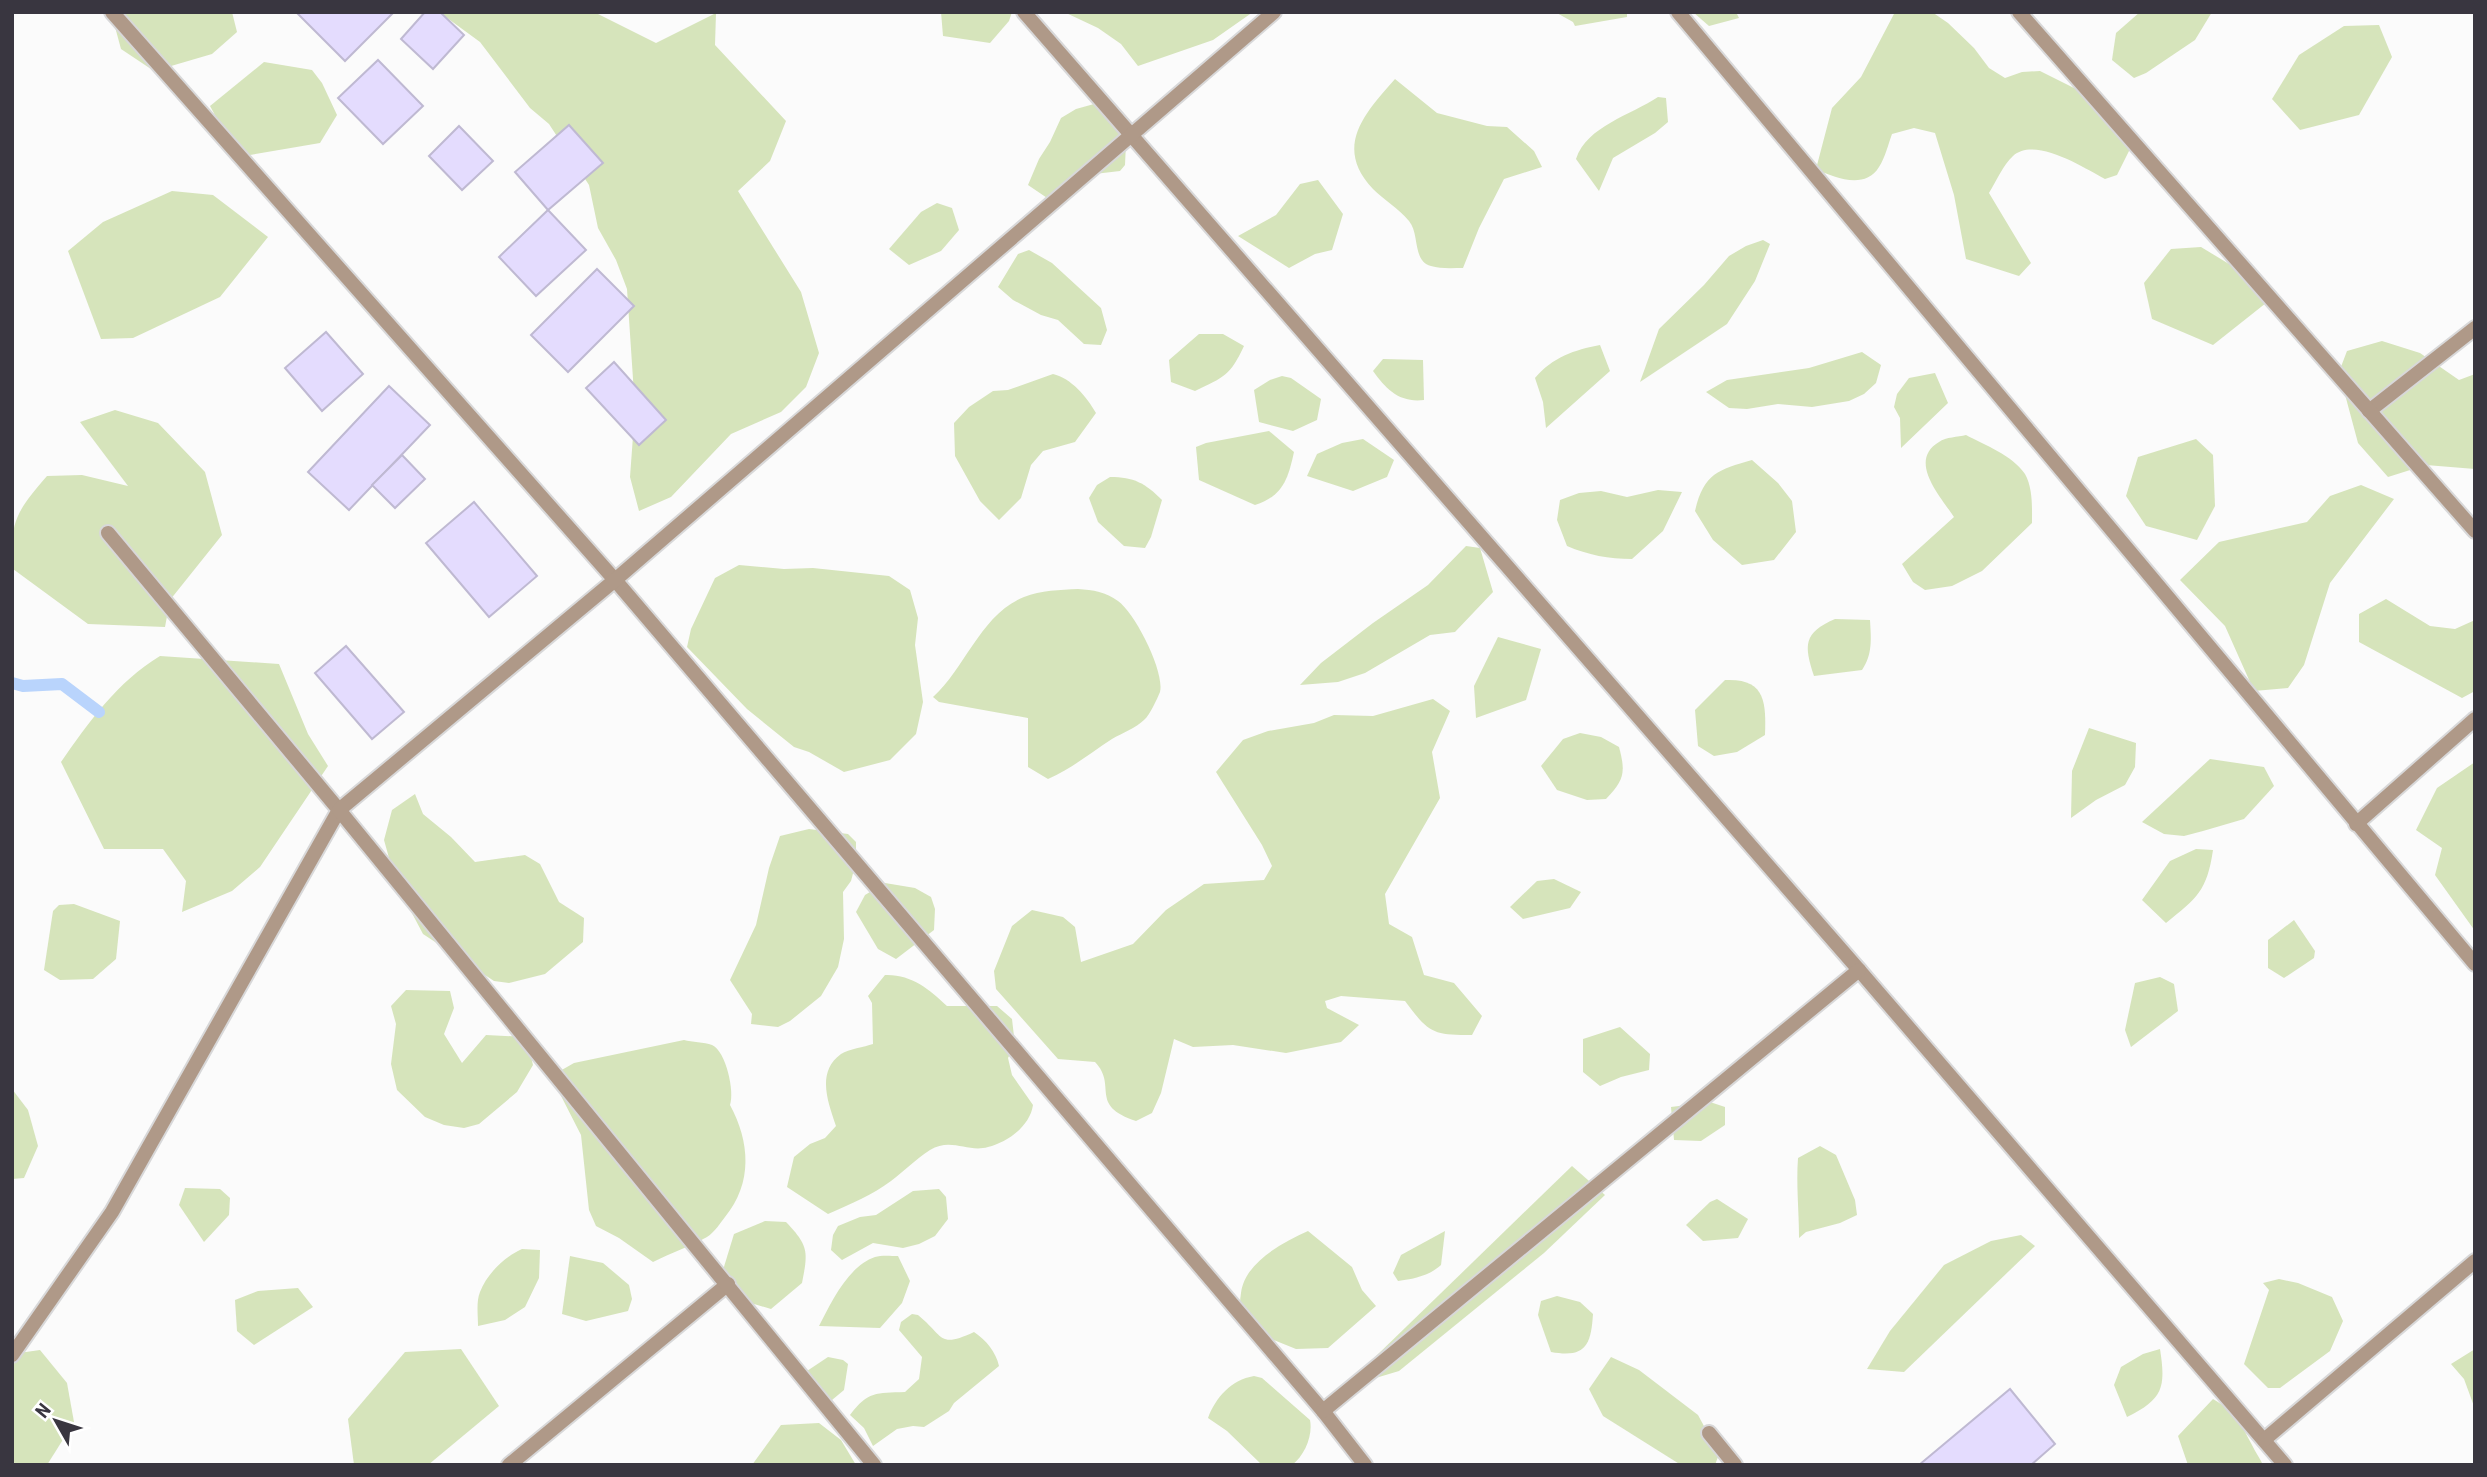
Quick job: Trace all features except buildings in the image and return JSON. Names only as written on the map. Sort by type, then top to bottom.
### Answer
[{"type":"street","points":[[112,12],[615,580],[1324,1411],[1365,1465]]},
{"type":"street","points":[[1024,12],[1859,970],[2285,1465]]},
{"type":"street","points":[[12,1355],[112,1212],[339,810],[615,580],[1275,12]]},
{"type":"street","points":[[1678,12],[2475,964]]},
{"type":"street","points":[[2019,12],[2475,531]]},
{"type":"street","points":[[2369,411],[2475,328]]},
{"type":"street","points":[[108,533],[339,810],[874,1465]]},
{"type":"street","points":[[2356,824],[2475,719]]},
{"type":"street","points":[[1324,1411],[1859,970]]},
{"type":"street","points":[[2264,1440],[2475,1261]]},
{"type":"street","points":[[509,1465],[728,1284]]},
{"type":"street","points":[[1709,1433],[1735,1465]]},
{"type":"green space","points":[[111,12],[232,12],[237,32],[212,54],[154,71],[121,49]]},
{"type":"green space","points":[[439,12],[594,12],[656,43],[716,13],[715,45],[786,121],[770,161],[738,191],[801,292],[819,353],[806,387],[781,412],[731,434],[671,497],[639,511],[630,477],[635,409],[627,289],[616,260],[598,228],[589,185],[549,124],[530,108],[480,42]]},
{"type":"green space","points":[[941,12],[1012,12],[1009,21],[990,43],[943,36]]},
{"type":"green space","points":[[1064,12],[1253,12],[1213,40],[1138,66],[1121,44],[1098,28]]},
{"type":"green space","points":[[1555,12],[1627,12],[1627,17],[1575,26],[1573,22]]},
{"type":"green space","points":[[1693,12],[1736,12],[1739,18],[1709,26]]},
{"type":"green space","points":[[1895,12],[1932,12],[1974,48],[1989,68],[2005,78],[2022,72],[2040,71],[2080,91],[2132,145],[2117,175],[2105,179],[2046,152],[2022,151],[2009,160],[1989,193],[2031,263],[2019,276],[1966,259],[1954,195],[1935,133],[1914,128],[1892,134],[1881,163],[1873,174],[1866,178],[1849,180],[1816,169],[1832,108],[1861,77]]},
{"type":"green space","points":[[2140,12],[2212,12],[2195,40],[2146,73],[2134,78],[2112,60],[2116,33]]},
{"type":"green space","points":[[2379,25],[2392,57],[2359,115],[2300,130],[2272,99],[2299,55],[2344,26]]},
{"type":"green space","points":[[264,62],[312,70],[322,83],[337,115],[320,143],[238,157],[210,106]]},
{"type":"green space","points":[[1395,79],[1437,113],[1487,126],[1507,127],[1534,151],[1542,167],[1504,179],[1479,228],[1463,268],[1438,268],[1421,259],[1409,221],[1373,189],[1361,174],[1355,159],[1354,145],[1364,118]]},
{"type":"green space","points":[[1658,97],[1666,98],[1668,122],[1613,158],[1599,191],[1576,159],[1582,148],[1590,138],[1611,122]]},
{"type":"green space","points":[[1094,104],[1115,110],[1127,121],[1125,165],[1120,171],[1086,175],[1056,204],[1028,185],[1061,118],[1076,109]]},
{"type":"green space","points":[[1318,180],[1343,214],[1332,250],[1315,254],[1289,268],[1238,236],[1276,215],[1300,184]]},
{"type":"green space","points":[[172,191],[213,195],[268,237],[220,297],[133,338],[101,339],[68,251],[103,222]]},
{"type":"green space","points":[[937,203],[952,208],[959,230],[941,251],[909,265],[889,249],[921,212]]},
{"type":"green space","points":[[1763,240],[1770,244],[1755,281],[1727,324],[1640,382],[1659,329],[1729,256]]},
{"type":"green space","points":[[2201,247],[2234,267],[2266,303],[2213,345],[2152,319],[2144,283],[2171,249]]},
{"type":"green space","points":[[1029,250],[1052,263],[1101,308],[1107,330],[1101,345],[1084,344],[1058,320],[1041,315],[1013,300],[998,287],[1018,254]]},
{"type":"green space","points":[[1199,334],[1223,334],[1244,346],[1230,370],[1195,391],[1171,382],[1169,360]]},
{"type":"green space","points":[[2382,341],[2420,353],[2459,380],[2475,374],[2475,469],[2426,465],[2388,477],[2358,443],[2339,372],[2347,351]]},
{"type":"green space","points":[[1600,345],[1610,371],[1546,428],[1543,402],[1535,378],[1549,365],[1565,356]]},
{"type":"green space","points":[[1862,352],[1881,365],[1876,383],[1864,394],[1849,401],[1812,407],[1778,404],[1747,409],[1729,408],[1706,392],[1727,380],[1809,368]]},
{"type":"green space","points":[[1383,359],[1423,360],[1424,400],[1400,397],[1383,384],[1373,371]]},
{"type":"green space","points":[[1935,373],[1948,403],[1901,448],[1900,418],[1894,407],[1897,394],[1909,378]]},
{"type":"green space","points":[[1053,374],[1078,389],[1096,413],[1075,442],[1043,451],[1031,465],[1021,498],[999,520],[980,501],[955,456],[954,423],[969,407],[993,391],[1008,390]]},
{"type":"green space","points":[[1282,376],[1291,378],[1321,399],[1317,420],[1293,431],[1259,422],[1254,390]]},
{"type":"green space","points":[[115,410],[158,423],[205,472],[222,535],[170,600],[165,627],[88,624],[13,569],[12,539],[17,518],[47,476],[82,475],[128,486],[80,422]]},
{"type":"green space","points":[[1269,431],[1294,452],[1283,485],[1272,497],[1255,505],[1199,480],[1196,447]]},
{"type":"green space","points":[[1966,435],[2006,456],[2020,467],[2031,492],[2032,523],[1982,571],[1952,586],[1925,590],[1913,582],[1902,564],[1954,517],[1930,479],[1926,459],[1930,450],[1939,442]]},
{"type":"green space","points":[[1363,439],[1394,460],[1387,477],[1353,491],[1307,476],[1317,454],[1342,443]]},
{"type":"green space","points":[[2196,439],[2213,455],[2215,506],[2197,540],[2146,526],[2126,496],[2138,457]]},
{"type":"green space","points":[[1752,460],[1778,483],[1792,501],[1796,532],[1774,560],[1742,565],[1713,540],[1695,511],[1703,488],[1714,475]]},
{"type":"green space","points":[[1110,477],[1139,482],[1162,500],[1145,548],[1124,546],[1098,522],[1089,498],[1097,485]]},
{"type":"green space","points":[[2361,485],[2394,499],[2330,583],[2304,665],[2288,688],[2254,691],[2225,626],[2180,580],[2219,542],[2307,522],[2330,496]]},
{"type":"green space","points":[[1658,490],[1682,492],[1663,531],[1632,559],[1599,556],[1567,546],[1557,520],[1560,500],[1579,493],[1601,491],[1627,497]]},
{"type":"green space","points":[[1466,546],[1480,548],[1493,592],[1455,632],[1430,635],[1365,673],[1338,682],[1300,685],[1321,663],[1428,585]]},
{"type":"green space","points":[[739,565],[784,569],[813,568],[889,576],[910,590],[918,618],[915,645],[923,702],[916,734],[890,760],[844,772],[809,752],[794,747],[747,709],[687,647],[691,629],[715,578]]},
{"type":"green space","points":[[1078,589],[1104,594],[1125,608],[1140,630],[1153,658],[1158,671],[1160,692],[1149,715],[1141,723],[1048,779],[1028,767],[1028,718],[939,702],[933,697],[945,685],[985,628],[1009,605],[1037,593]]},
{"type":"green space","points":[[2386,599],[2430,626],[2455,629],[2475,620],[2475,691],[2462,698],[2359,642],[2359,614]]},
{"type":"green space","points":[[1835,619],[1870,620],[1868,658],[1862,670],[1814,676],[1809,656],[1809,641],[1817,629]]},
{"type":"green space","points":[[1498,637],[1541,649],[1526,700],[1476,718],[1474,686]]},
{"type":"green space","points":[[160,656],[279,664],[308,734],[328,766],[260,867],[232,891],[182,912],[186,881],[163,849],[104,849],[61,762],[117,690]]},
{"type":"green space","points":[[1725,680],[1739,680],[1756,688],[1764,703],[1765,735],[1737,752],[1714,756],[1698,746],[1695,710]]},
{"type":"green space","points":[[1433,699],[1450,711],[1432,752],[1440,798],[1385,894],[1389,924],[1412,937],[1424,975],[1454,983],[1482,1016],[1472,1035],[1433,1030],[1420,1020],[1405,1001],[1341,996],[1325,1001],[1327,1008],[1359,1025],[1341,1042],[1286,1053],[1233,1045],[1193,1047],[1174,1039],[1161,1093],[1152,1113],[1136,1121],[1121,1115],[1108,1102],[1104,1079],[1095,1062],[1058,1059],[996,989],[994,971],[1012,926],[1032,910],[1063,917],[1075,927],[1081,962],[1133,944],[1166,910],[1204,884],[1264,880],[1272,866],[1262,845],[1216,772],[1243,740],[1268,731],[1314,723],[1334,715],[1373,716]]},
{"type":"green space","points":[[2089,728],[2136,743],[2135,767],[2125,785],[2096,800],[2071,818],[2072,771]]},
{"type":"green space","points":[[1580,733],[1601,737],[1619,747],[1622,776],[1617,787],[1606,799],[1587,800],[1557,790],[1541,766],[1563,739]]},
{"type":"green space","points":[[2210,759],[2264,767],[2274,786],[2244,819],[2203,831],[2184,836],[2164,834],[2142,822]]},
{"type":"green space","points":[[2475,762],[2475,931],[2435,875],[2442,848],[2416,830],[2437,788]]},
{"type":"green space","points":[[415,794],[423,814],[475,862],[525,855],[540,864],[559,902],[584,918],[583,942],[545,974],[509,983],[494,981],[423,934],[396,883],[384,840],[392,810]]},
{"type":"green space","points":[[809,829],[848,834],[856,842],[856,862],[851,881],[843,892],[844,939],[838,967],[821,996],[790,1021],[778,1027],[751,1024],[752,1014],[730,980],[756,925],[769,868],[780,836]]},
{"type":"green space","points":[[2196,849],[2213,850],[2204,885],[2186,907],[2166,923],[2142,900],[2170,861]]},
{"type":"green space","points":[[1554,879],[1581,892],[1570,908],[1523,919],[1510,907],[1537,881]]},
{"type":"green space","points":[[885,883],[915,888],[931,897],[935,909],[934,930],[896,959],[878,949],[856,912],[865,895]]},
{"type":"green space","points":[[74,904],[120,921],[116,959],[93,979],[60,980],[44,970],[53,911],[59,905]]},
{"type":"green space","points":[[2294,920],[2315,951],[2314,958],[2284,978],[2268,968],[2268,940]]},
{"type":"green space","points":[[885,975],[911,980],[926,988],[947,1006],[997,1006],[1012,1019],[1015,1045],[1008,1058],[1012,1075],[1033,1105],[1023,1126],[1003,1141],[981,1148],[938,1146],[876,1191],[828,1214],[787,1187],[794,1157],[810,1144],[825,1138],[836,1126],[826,1078],[833,1061],[841,1054],[873,1044],[872,1003],[868,996]]},
{"type":"green space","points":[[2160,977],[2174,984],[2178,1011],[2131,1047],[2125,1030],[2135,983]]},
{"type":"green space","points":[[406,990],[450,991],[454,1008],[444,1034],[462,1063],[486,1035],[526,1037],[533,1065],[517,1092],[479,1124],[464,1128],[444,1125],[425,1117],[397,1090],[391,1064],[396,1024],[391,1006]]},
{"type":"green space","points":[[1620,1027],[1650,1054],[1649,1070],[1600,1086],[1583,1072],[1583,1039]]},
{"type":"green space","points":[[684,1040],[712,1045],[721,1055],[728,1072],[730,1105],[742,1133],[746,1162],[734,1204],[712,1233],[653,1262],[619,1238],[596,1226],[589,1210],[581,1135],[558,1090],[560,1071],[574,1063]]},
{"type":"green space","points":[[12,1089],[28,1110],[38,1146],[24,1178],[12,1179]]},
{"type":"green space","points":[[1710,1102],[1725,1107],[1725,1125],[1701,1141],[1674,1140],[1671,1107]]},
{"type":"green space","points":[[1820,1146],[1836,1155],[1855,1200],[1857,1215],[1840,1223],[1806,1232],[1799,1238],[1798,1158]]},
{"type":"green space","points":[[1572,1166],[1605,1195],[1544,1253],[1399,1371],[1369,1380],[1366,1368],[1374,1358]]},
{"type":"green space","points":[[185,1188],[220,1189],[230,1198],[229,1215],[204,1242],[179,1205]]},
{"type":"green space","points":[[939,1189],[946,1197],[948,1219],[935,1236],[903,1248],[873,1243],[842,1260],[831,1250],[833,1235],[838,1226],[860,1217],[876,1215],[913,1191]]},
{"type":"green space","points":[[1717,1199],[1748,1219],[1738,1238],[1703,1241],[1686,1225],[1710,1202]]},
{"type":"green space","points":[[765,1221],[786,1222],[799,1237],[806,1256],[802,1283],[771,1309],[734,1298],[723,1270],[734,1234]]},
{"type":"green space","points":[[1308,1231],[1352,1267],[1362,1290],[1376,1306],[1328,1348],[1296,1349],[1241,1327],[1241,1293],[1249,1272],[1276,1248]]},
{"type":"green space","points":[[1445,1231],[1441,1265],[1426,1274],[1398,1281],[1393,1273],[1401,1255]]},
{"type":"green space","points":[[2021,1235],[2035,1246],[1904,1372],[1867,1369],[1890,1331],[1944,1265],[1991,1241]]},
{"type":"green space","points":[[522,1249],[540,1250],[539,1278],[525,1307],[505,1320],[478,1326],[478,1300],[483,1285],[497,1267]]},
{"type":"green space","points":[[570,1256],[603,1263],[629,1285],[632,1299],[628,1311],[586,1321],[562,1314]]},
{"type":"green space","points":[[898,1256],[910,1281],[902,1303],[880,1328],[819,1326],[841,1286],[857,1268],[875,1257]]},
{"type":"green space","points":[[2279,1279],[2298,1283],[2332,1297],[2343,1321],[2330,1351],[2280,1388],[2268,1388],[2244,1364],[2269,1290],[2263,1283]]},
{"type":"green space","points":[[298,1288],[313,1307],[254,1345],[237,1331],[235,1300],[258,1291]]},
{"type":"green space","points":[[1557,1296],[1580,1302],[1593,1314],[1588,1342],[1579,1351],[1551,1352],[1538,1315],[1541,1301]]},
{"type":"green space","points":[[912,1314],[918,1315],[947,1340],[974,1332],[990,1347],[999,1366],[954,1403],[949,1411],[924,1427],[897,1429],[873,1446],[864,1428],[850,1415],[868,1397],[880,1393],[905,1392],[919,1379],[922,1357],[899,1330],[901,1322]]},
{"type":"green space","points":[[461,1349],[499,1406],[428,1465],[354,1465],[348,1419],[405,1352]]},
{"type":"green space","points":[[2160,1349],[2162,1383],[2159,1391],[2148,1404],[2127,1417],[2114,1385],[2121,1367],[2143,1354]]},
{"type":"green space","points":[[2475,1349],[2475,1409],[2464,1379],[2451,1364]]},
{"type":"green space","points":[[40,1350],[67,1383],[74,1422],[47,1465],[12,1465],[12,1354]]},
{"type":"green space","points":[[828,1357],[843,1360],[848,1364],[844,1390],[832,1400],[812,1399],[804,1373]]},
{"type":"green space","points":[[1611,1357],[1639,1370],[1698,1415],[1719,1454],[1715,1465],[1681,1465],[1603,1416],[1589,1389]]},
{"type":"green space","points":[[1254,1376],[1262,1378],[1310,1420],[1307,1444],[1292,1465],[1262,1465],[1227,1431],[1208,1418],[1225,1391],[1238,1381]]},
{"type":"green space","points":[[2213,1399],[2237,1418],[2263,1465],[2188,1465],[2178,1436]]},
{"type":"green space","points":[[819,1423],[841,1440],[856,1465],[752,1465],[781,1425]]},
{"type":"waterway","points":[[12,683],[23,686],[62,684],[99,712]]}]
